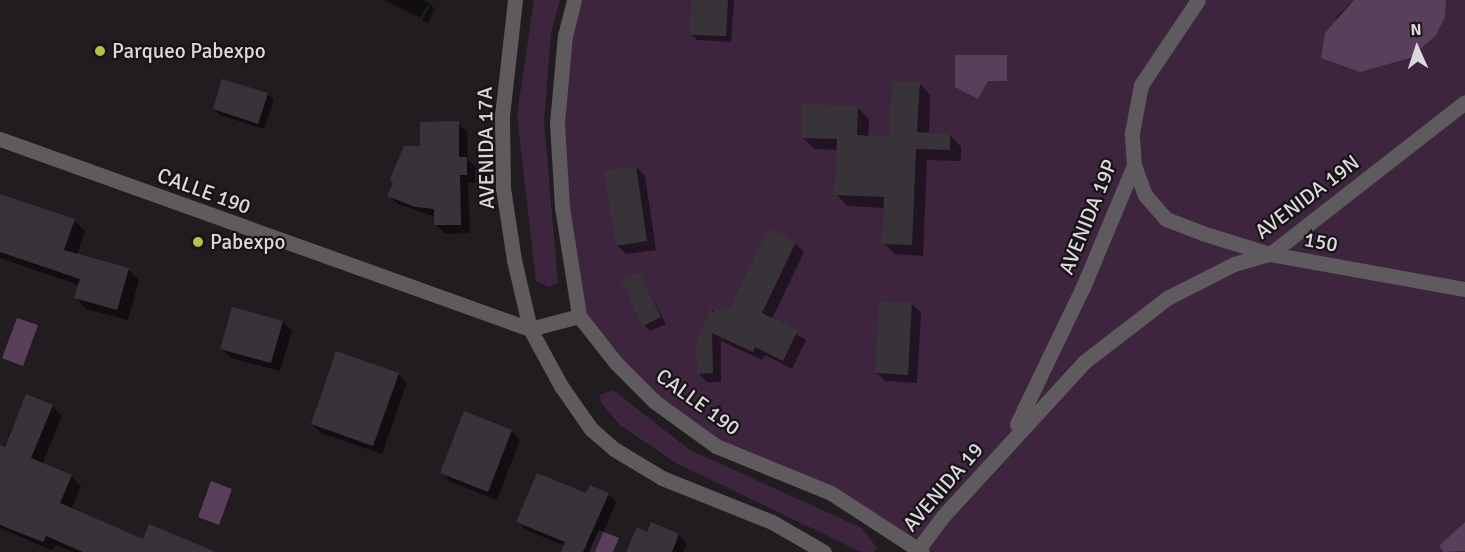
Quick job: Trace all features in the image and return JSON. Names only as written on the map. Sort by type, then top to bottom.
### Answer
[{"type":"main road","name":"AVENIDA 17A","points":[[516,0],[502,116],[504,188],[513,260],[530,329]]},
{"type":"main road","points":[[574,0],[565,35],[557,123],[562,207],[579,316],[530,329],[561,386],[591,429],[614,449],[662,478],[772,522],[824,552]]},
{"type":"main road","name":"AVENIDA 19P","points":[[1003,450],[1083,287],[1134,165],[1132,133],[1142,85],[1198,0]]},
{"type":"main road","name":"AVENIDA 19N","points":[[1003,450],[1084,362],[1132,323],[1203,279],[1234,264],[1270,254],[1465,102]]},
{"type":"main road","name":"CALLE 190","points":[[0,139],[530,329]]},
{"type":"main road","name":"150","points":[[1134,165],[1145,195],[1166,219],[1270,254],[1465,289]]},
{"type":"main road","name":"CALLE 190","points":[[579,316],[616,363],[655,402],[716,446],[831,493],[918,551]]},
{"type":"main road","name":"AVENIDA 19","points":[[918,551],[1003,450]]},
{"type":"shaded area","points":[[534,0],[560,0],[551,33],[544,122],[558,283],[549,287],[536,281],[517,115]]},
{"type":"shaded area","points":[[574,0],[1354,0],[1335,18],[1445,17],[1446,0],[1465,0],[1465,552],[922,552],[831,493],[716,446],[655,402],[579,316],[562,207],[565,35]]},
{"type":"shaded area","points":[[1354,0],[1446,0],[1445,17],[1436,35],[1410,58],[1360,72],[1321,58],[1325,33]]},
{"type":"shaded area","points":[[955,55],[1007,55],[1007,81],[988,81],[978,99],[955,87]]},
{"type":"shaded area","points":[[17,318],[38,325],[23,366],[2,358]]},
{"type":"shaded area","points":[[613,390],[690,450],[862,528],[877,548],[874,552],[861,552],[676,463],[620,425],[601,403],[600,395]]},
{"type":"shaded area","points":[[211,481],[232,489],[219,525],[198,517]]},
{"type":"shaded area","points":[[1465,522],[1465,551],[1444,552],[1439,546]]},
{"type":"shaded area","points":[[599,530],[619,538],[613,552],[589,552]]},
{"type":"building","points":[[691,0],[728,0],[726,36],[690,35]]},
{"type":"building","points":[[222,79],[268,93],[258,124],[213,109]]},
{"type":"building","points":[[892,81],[920,82],[917,132],[950,134],[950,150],[916,149],[912,245],[882,244],[884,197],[834,195],[837,139],[801,138],[802,104],[858,106],[857,135],[889,137]]},
{"type":"building","points":[[459,121],[459,157],[467,157],[467,175],[460,175],[461,225],[434,225],[434,209],[415,207],[387,196],[393,183],[390,179],[404,146],[420,146],[420,122]]},
{"type":"building","points":[[636,166],[647,241],[616,246],[604,171]]},
{"type":"building","points":[[0,194],[75,219],[64,250],[129,268],[117,310],[74,298],[80,279],[0,252]]},
{"type":"building","points":[[768,229],[796,242],[762,313],[798,330],[783,361],[755,347],[753,352],[712,333],[713,373],[697,374],[696,343],[712,306],[712,312],[730,307]]},
{"type":"building","points":[[639,272],[661,317],[643,326],[621,280]]},
{"type":"building","points":[[879,301],[912,303],[908,375],[875,373]]},
{"type":"building","points":[[232,307],[283,321],[271,363],[220,349]]},
{"type":"building","points":[[336,351],[399,373],[373,446],[311,424]]},
{"type":"building","points":[[26,394],[53,405],[31,458],[72,475],[60,503],[143,539],[149,524],[216,552],[83,552],[46,536],[43,542],[0,525],[0,445],[5,447]]},
{"type":"building","points":[[464,411],[512,430],[488,492],[440,473]]},
{"type":"building","points":[[537,473],[586,493],[590,485],[609,493],[583,552],[561,552],[565,542],[516,522]]},
{"type":"building","points":[[651,522],[679,534],[672,552],[626,552],[637,527],[647,532]]},
{"type":"place","name":"Parqueo Pabexpo","points":[[100,51]]},
{"type":"place","name":"Pabexpo","points":[[198,242]]}]
